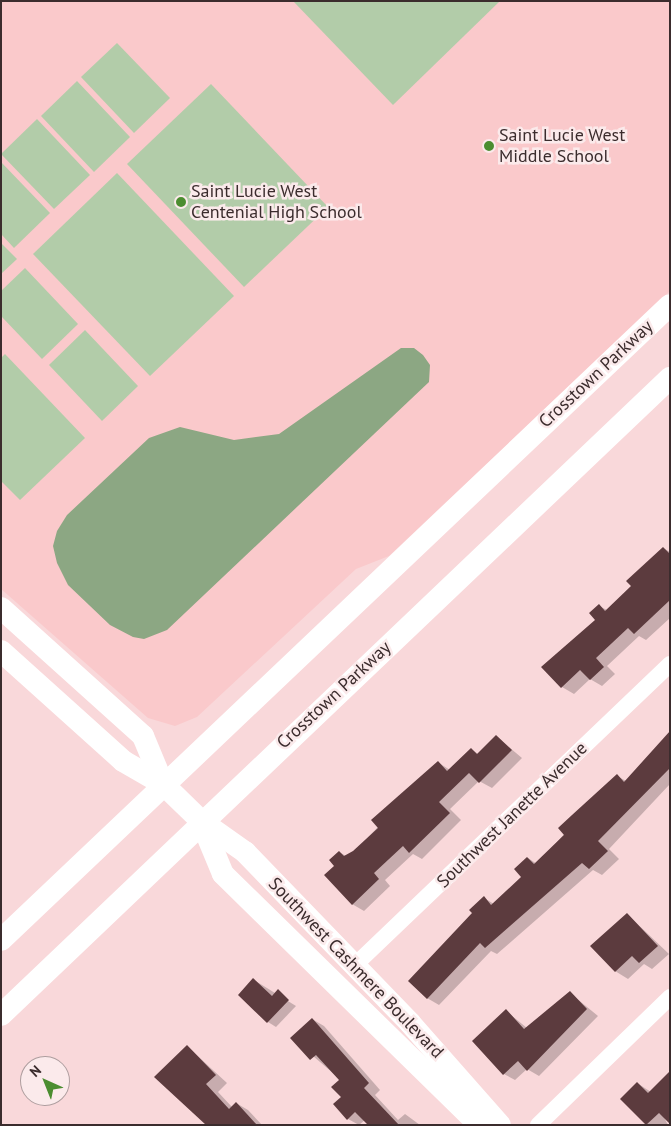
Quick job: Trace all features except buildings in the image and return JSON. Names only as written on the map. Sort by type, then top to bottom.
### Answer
[{"type":"main road","name":"Crosstown Parkway","points":[[1,940],[163,784],[670,305]]},
{"type":"main road","name":"Crosstown Parkway","points":[[1,1015],[201,821],[670,378]]},
{"type":"main road","name":"Southwest Cashmere Boulevard","points":[[1,608],[143,736],[163,784]]},
{"type":"main road","name":"Southwest Cashmere Boulevard","points":[[1,651],[123,761],[163,784],[201,821],[245,852],[354,966],[500,1125]]},
{"type":"main road","name":"Southwest Cashmere Boulevard","points":[[201,821],[223,874],[479,1125]]},
{"type":"street","name":"Southwest Janette Avenue","points":[[354,966],[670,664]]},
{"type":"street","points":[[538,1125],[670,997]]},
{"type":"shaded area","name":"Saint Lucie West Centenial High School","points":[[1,1],[670,1],[670,291],[389,556],[356,569],[197,717],[175,726],[148,718],[1,589]]},
{"type":"shaded area","points":[[293,1],[500,1],[393,105]]},
{"type":"shaded area","points":[[117,43],[170,98],[134,133],[81,77]]},
{"type":"shaded area","points":[[77,81],[130,137],[94,172],[41,116]]},
{"type":"shaded area","points":[[211,84],[328,207],[244,287],[127,164]]},
{"type":"shaded area","points":[[37,119],[90,175],[54,209],[1,154]]},
{"type":"shaded area","points":[[1,162],[50,213],[14,248],[1,234]]},
{"type":"shaded area","points":[[117,173],[234,296],[150,376],[33,254]]},
{"type":"shaded area","points":[[1,243],[17,259],[1,274]]},
{"type":"shaded area","points":[[25,268],[78,324],[42,359],[1,316],[1,291]]},
{"type":"shaded area","points":[[85,330],[138,386],[102,421],[49,365]]},
{"type":"shaded area","points":[[401,348],[414,348],[423,355],[430,365],[429,382],[167,630],[144,639],[133,637],[110,625],[68,585],[57,563],[53,546],[57,531],[67,515],[149,438],[180,427],[234,440],[279,434]]},
{"type":"shaded area","points":[[5,354],[85,438],[20,500],[1,481],[1,358]]},
{"type":"place","name":"Saint Lucie West Middle School","points":[[489,146]]},
{"type":"place","name":"Saint Lucie West Centenial High School","points":[[181,202]]}]
